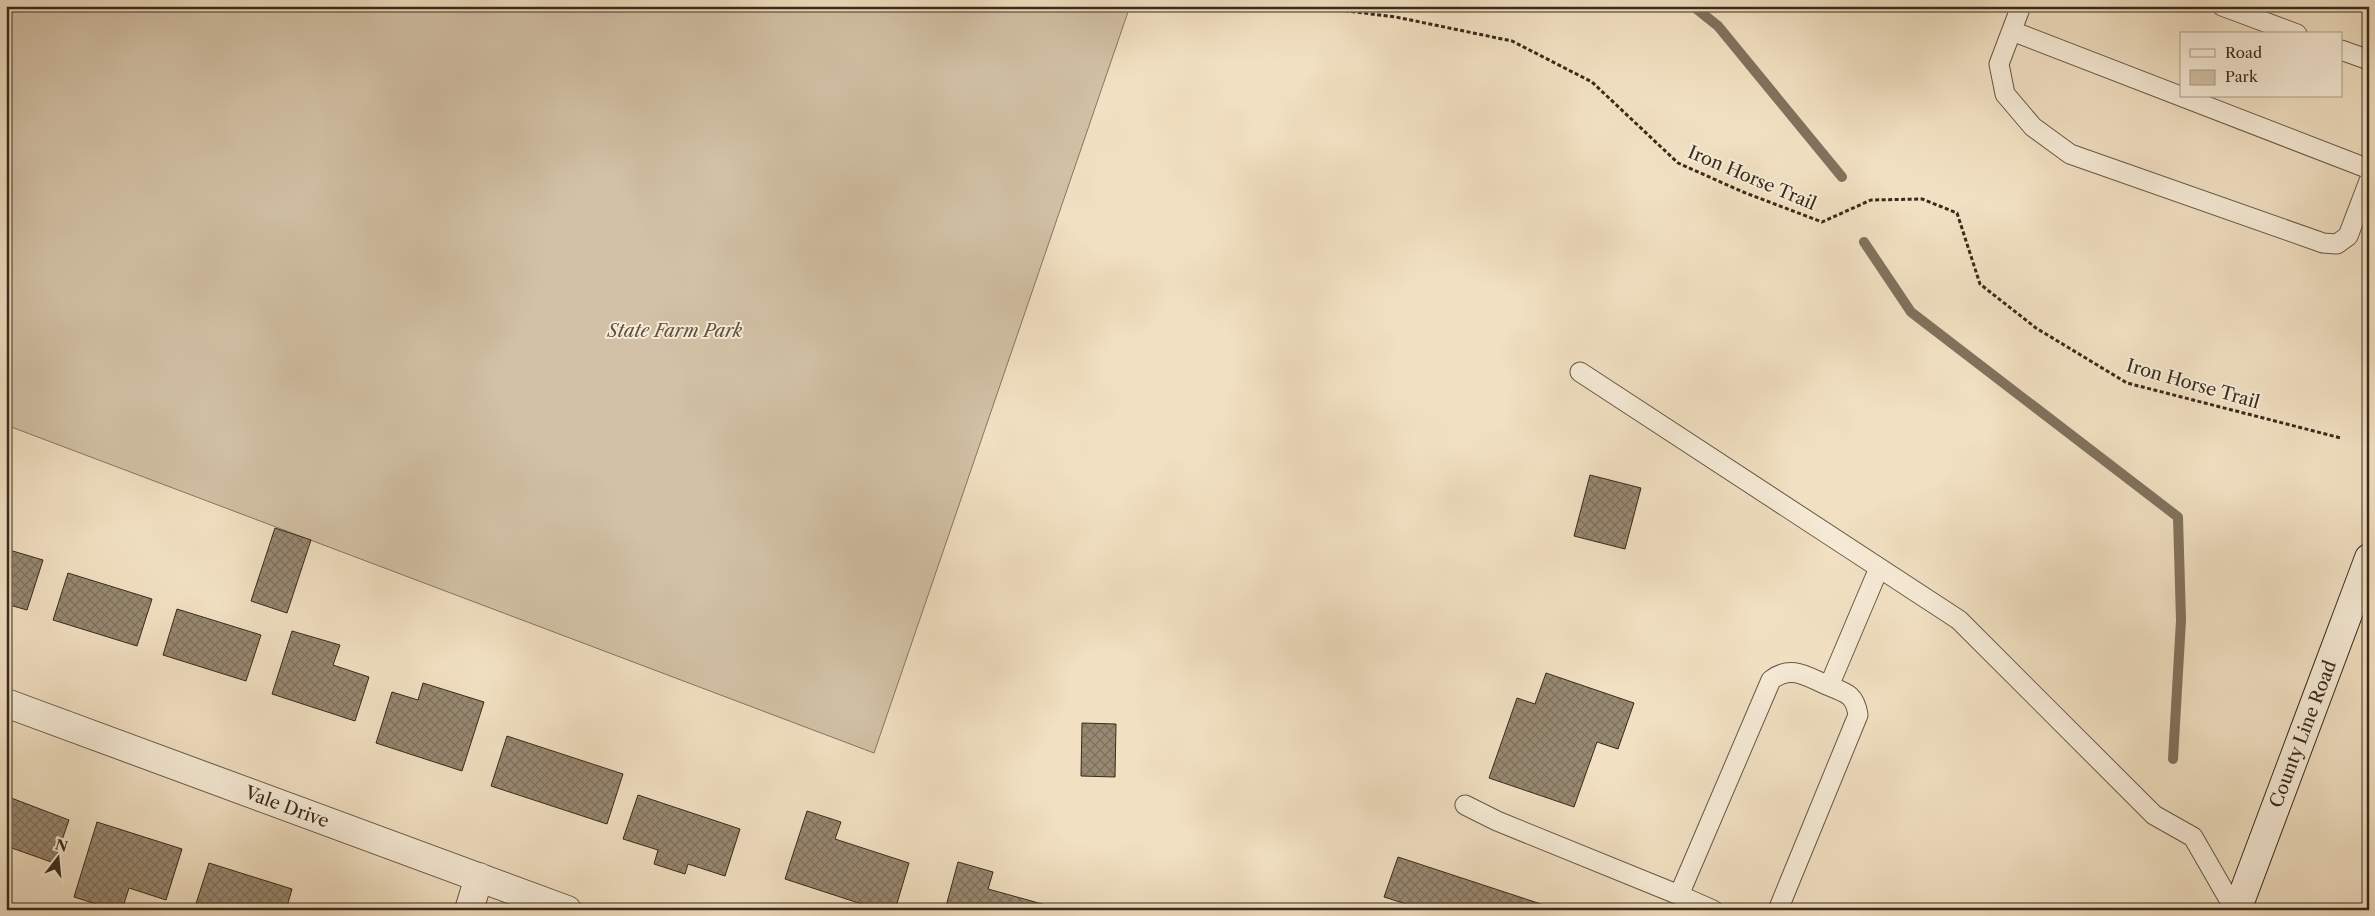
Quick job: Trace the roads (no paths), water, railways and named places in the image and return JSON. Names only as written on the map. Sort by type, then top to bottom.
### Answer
[{"type":"street","name":"County Line Road","points":[[2236,910],[2369,558]]},
{"type":"street","name":"Vale Drive","points":[[6,703],[567,910]]},
{"type":"street","points":[[469,910],[479,878]]},
{"type":"lane","points":[[2021,6],[1999,64],[2005,94],[2033,127],[2070,154],[2323,243],[2337,244],[2348,236],[2369,181]]},
{"type":"lane","points":[[2222,6],[2292,32]]},
{"type":"lane","points":[[2012,31],[2180,95]]},
{"type":"lane","points":[[2342,50],[2369,60]]},
{"type":"lane","points":[[2187,98],[2369,168]]},
{"type":"lane","points":[[1580,372],[1959,620],[2154,815],[2193,837],[2236,910]]},
{"type":"lane","points":[[1829,686],[1879,568]]},
{"type":"lane","points":[[1679,895],[1771,680],[1780,673],[1793,671],[1845,692],[1856,702],[1858,715],[1778,910]]},
{"type":"lane","points":[[1465,805],[1497,821],[1713,910]]},
{"type":"waterway","points":[[1693,6],[1718,26],[1842,177]]},
{"type":"waterway","points":[[1864,242],[1911,312],[2178,517],[2181,620],[2173,759]]},
{"type":"park label","name":"State Farm Park","points":[[675,331]]}]
